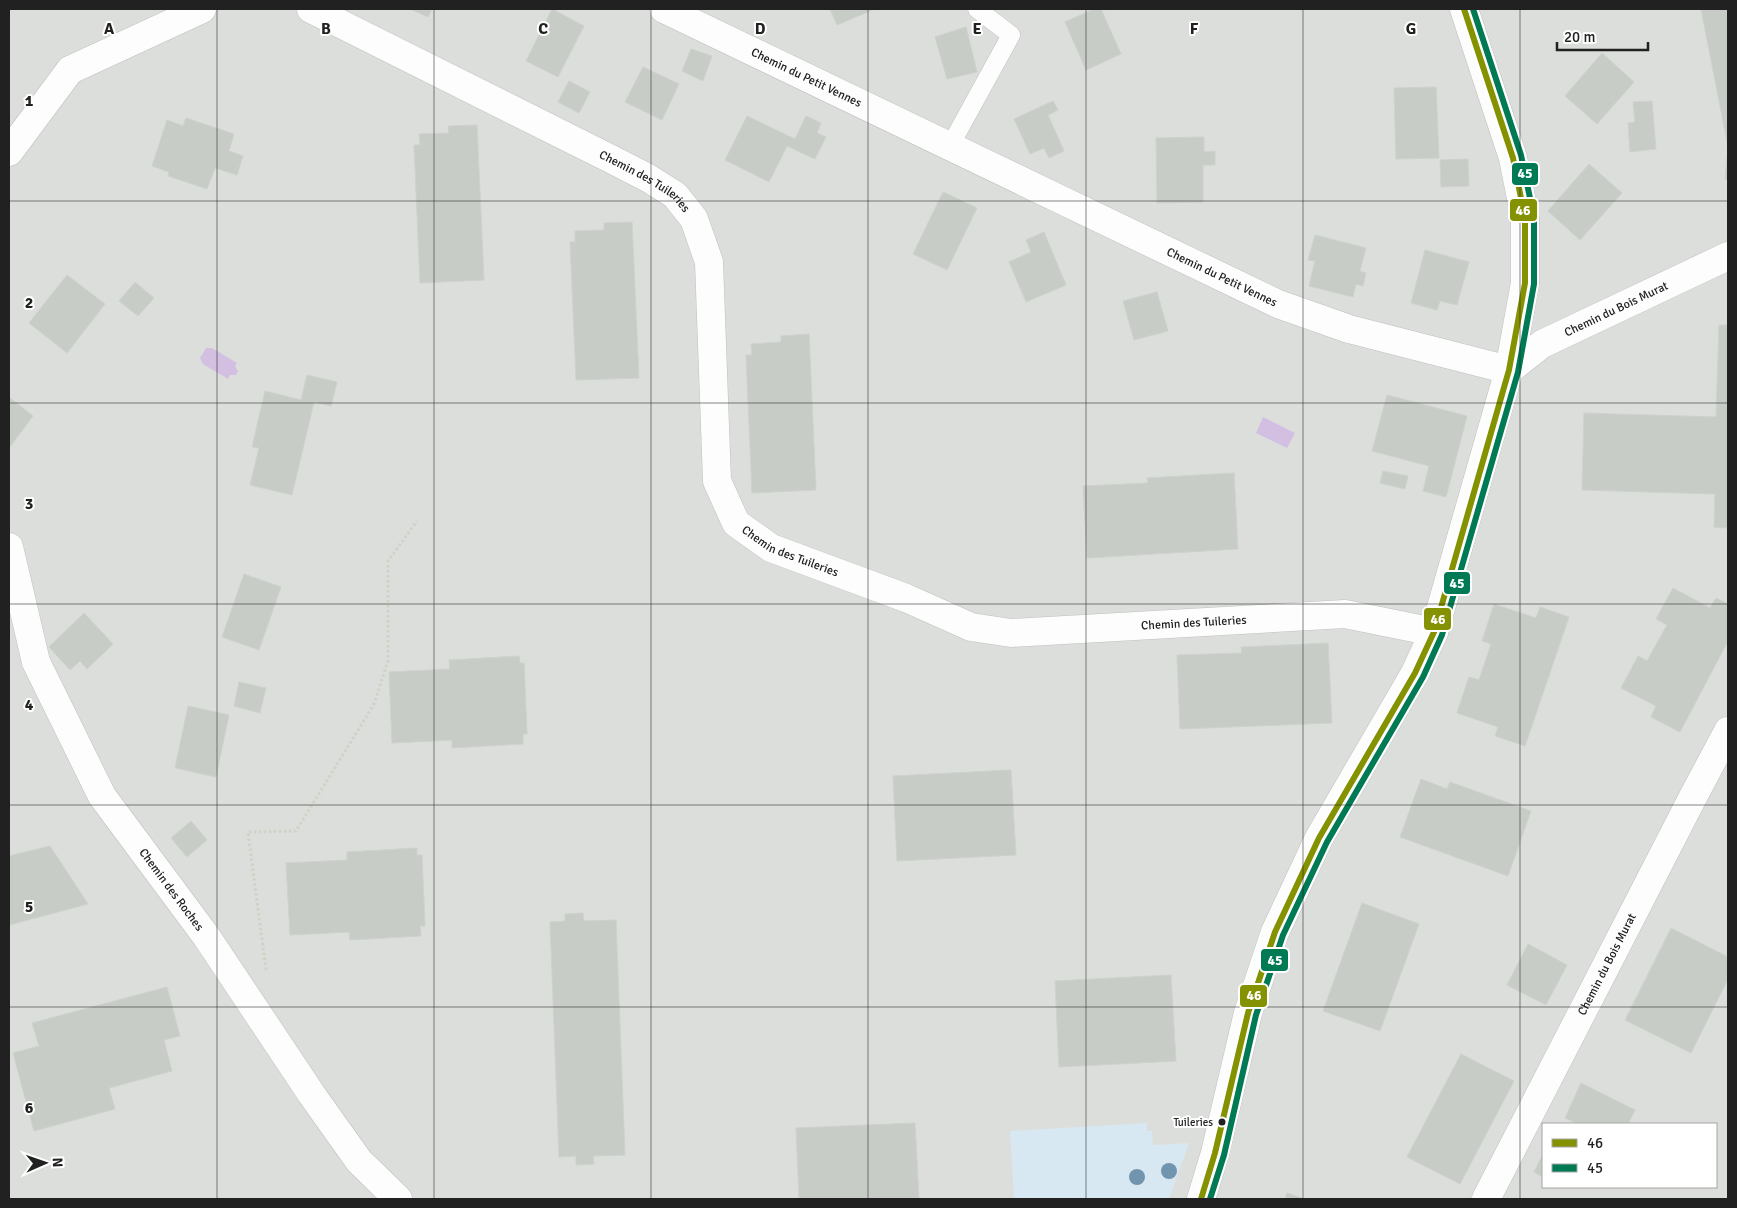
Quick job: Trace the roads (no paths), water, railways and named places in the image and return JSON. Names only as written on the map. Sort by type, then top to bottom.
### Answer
[{"type":"street","points":[[9,152],[70,70],[202,9]]},
{"type":"street","name":"Chemin des Tuileries","points":[[311,9],[612,159],[675,195],[694,219],[709,262],[717,481],[736,523],[771,548],[906,598],[971,627],[1011,633],[1345,614],[1434,632]]},
{"type":"street","name":"Chemin du Petit Vennes","points":[[664,9],[1278,304],[1349,329],[1509,370]]},
{"type":"street","points":[[1201,1199],[1215,1153],[1248,1013],[1275,932],[1319,838],[1415,673],[1434,632],[1509,370],[1526,283],[1525,218],[1513,158],[1464,9]]},
{"type":"street","name":"Chemin du Bois Murat","points":[[1509,370],[1542,344],[1728,256]]},
{"type":"street","name":"Chemin des Roches","points":[[9,547],[36,662],[102,796],[206,936],[312,1095],[359,1161],[398,1199]]},
{"type":"street","name":"Chemin du Bois Murat","points":[[1486,1199],[1728,731]]},
{"type":"lane","points":[[950,146],[1011,35],[977,9]]},
{"type":"place","name":"Tuileries","points":[[1222,1122]]}]
